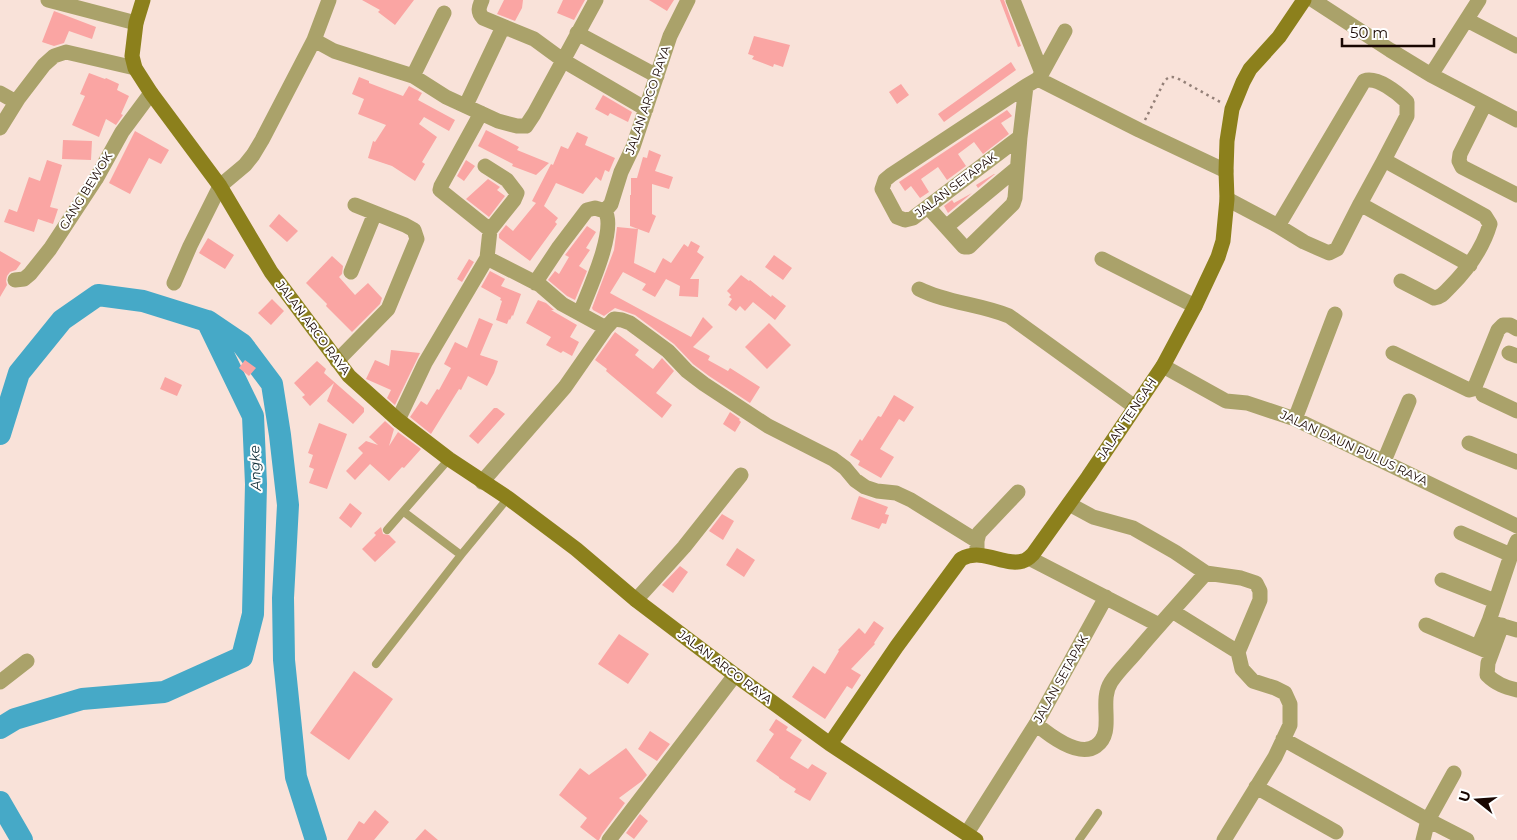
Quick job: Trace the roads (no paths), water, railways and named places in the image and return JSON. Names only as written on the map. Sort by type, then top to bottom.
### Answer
[{"type":"main road","name":"JALAN ARCO RAYA","points":[[142,0],[136,23],[132,56],[135,68],[150,93],[220,186],[271,272],[349,376],[398,420],[449,459],[508,498],[576,549],[636,600],[735,675],[830,744],[972,836]]},
{"type":"main road","name":"JALAN TENGAH","points":[[1029,558],[1163,366],[1195,306],[1218,257],[1223,241],[1228,199],[1226,171],[1227,141],[1232,109],[1250,69],[1279,37],[1304,0]]},
{"type":"main road","points":[[830,744],[897,646],[961,558],[977,548],[1015,562],[1024,561],[1029,558]]},
{"type":"street","points":[[48,0],[136,23]]},
{"type":"street","points":[[174,284],[190,246],[220,186],[245,165],[253,155],[314,40],[329,0]]},
{"type":"street","points":[[482,0],[479,14],[488,21],[534,39],[564,61],[646,109]]},
{"type":"street","points":[[314,40],[334,51],[412,76],[446,97],[507,124],[526,126],[564,61],[596,0]]},
{"type":"street","name":"JALAN ARCO RAYA","points":[[606,211],[611,204],[633,147],[670,36],[688,0]]},
{"type":"street","points":[[1013,0],[1035,79],[1226,171]]},
{"type":"street","points":[[1313,0],[1431,75],[1517,120]]},
{"type":"street","points":[[1431,75],[1479,0]]},
{"type":"street","points":[[412,76],[444,13]]},
{"type":"street","points":[[1467,20],[1517,46]]},
{"type":"street","points":[[466,105],[503,27]]},
{"type":"street","points":[[928,207],[964,247],[969,247],[1013,204],[1020,137],[1035,79],[1065,32]]},
{"type":"street","points":[[577,33],[657,76]]},
{"type":"street","points":[[0,128],[16,102],[44,65],[54,56],[66,52],[135,68]]},
{"type":"street","name":"JALAN SETAPAK","points":[[1020,137],[913,218],[905,220],[898,217],[882,189],[885,180],[1035,79]]},
{"type":"street","points":[[1228,199],[1304,242],[1328,253],[1337,249],[1407,116],[1407,102],[1402,97],[1378,82],[1370,79],[1364,81],[1278,226]]},
{"type":"street","name":"GANG BEWOK","points":[[15,280],[24,279],[30,274],[50,249],[96,179],[122,132],[150,93]]},
{"type":"street","points":[[0,94],[16,102]]},
{"type":"street","points":[[1485,104],[1460,154],[1459,161],[1462,167],[1517,195]]},
{"type":"street","points":[[481,113],[440,190],[490,230]]},
{"type":"street","points":[[1384,160],[1485,216],[1490,224],[1486,238],[1470,265],[1440,298],[1434,298],[1401,281]]},
{"type":"street","points":[[398,420],[425,363],[487,258],[490,230],[514,200],[518,192],[506,180],[485,166]]},
{"type":"street","points":[[946,227],[1017,168]]},
{"type":"street","points":[[1360,204],[1470,265]]},
{"type":"street","points":[[338,361],[388,309],[417,239],[414,230],[355,205]]},
{"type":"street","points":[[535,283],[587,210],[595,208],[606,211],[609,216],[608,234],[580,313]]},
{"type":"street","points":[[351,272],[374,213]]},
{"type":"street","points":[[487,258],[535,283],[562,304],[606,328]]},
{"type":"street","points":[[1102,259],[1195,306]]},
{"type":"street","points":[[919,289],[1009,316],[1135,407]]},
{"type":"street","points":[[1295,419],[1335,314]]},
{"type":"street","points":[[482,482],[565,387],[606,328],[614,320],[622,320],[630,323],[668,351],[687,371],[704,384],[768,426],[833,459],[855,480],[866,487],[878,491],[896,493],[911,500],[977,548],[979,533],[1018,492]]},
{"type":"street","points":[[1393,353],[1469,390],[1474,389],[1498,330],[1503,325],[1510,325],[1517,329]]},
{"type":"street","name":"JALAN DAUN PULUS RAYA","points":[[1163,366],[1226,401],[1247,403],[1295,419],[1517,526]]},
{"type":"street","points":[[1483,395],[1517,411]]},
{"type":"street","points":[[1384,461],[1409,401]]},
{"type":"street","points":[[1469,443],[1517,462]]},
{"type":"street","points":[[636,600],[684,547],[741,475]]},
{"type":"street","points":[[1068,504],[1093,517],[1134,528],[1175,552],[1206,574],[1241,578],[1256,584],[1260,591],[1260,600],[1238,652],[1242,669],[1253,681],[1285,693],[1290,704],[1290,725],[1275,757],[1224,840]]},
{"type":"street","points":[[1461,533],[1514,548],[1511,579],[1495,601],[1495,623],[1485,650],[1488,663],[1487,674],[1492,680],[1502,686],[1517,690]]},
{"type":"street","points":[[1029,558],[1160,625]]},
{"type":"street","points":[[1036,724],[1057,740],[1081,750],[1090,749],[1103,740],[1106,720],[1104,706],[1110,682],[1206,574]]},
{"type":"street","points":[[1442,580],[1495,601]]},
{"type":"street","name":"JALAN SETAPAK","points":[[972,836],[1106,597]]},
{"type":"street","points":[[1172,611],[1238,652]]},
{"type":"street","points":[[1495,623],[1517,630]]},
{"type":"street","points":[[1426,626],[1485,650]]},
{"type":"street","points":[[0,682],[27,661]]},
{"type":"street","points":[[609,840],[735,675]]},
{"type":"street","points":[[1283,739],[1467,840]]},
{"type":"street","points":[[1423,840],[1428,820],[1454,773]]},
{"type":"street","points":[[1256,787],[1336,832]]},
{"type":"lane","points":[[387,530],[449,459]]},
{"type":"lane","points":[[376,664],[508,498]]},
{"type":"lane","points":[[404,512],[461,555]]},
{"type":"lane","points":[[1079,840],[1098,814]]},
{"type":"waterway","name":"Angke","points":[[0,434],[19,373],[62,320],[98,295],[143,301],[207,321],[253,416],[256,484],[253,614],[242,657],[164,692],[82,699],[15,719],[0,728]]},
{"type":"waterway","points":[[208,321],[242,344],[272,384],[288,505],[283,598],[284,660],[296,777],[316,840]]},
{"type":"waterway","name":"Angke","points":[[0,802],[22,840]]}]
